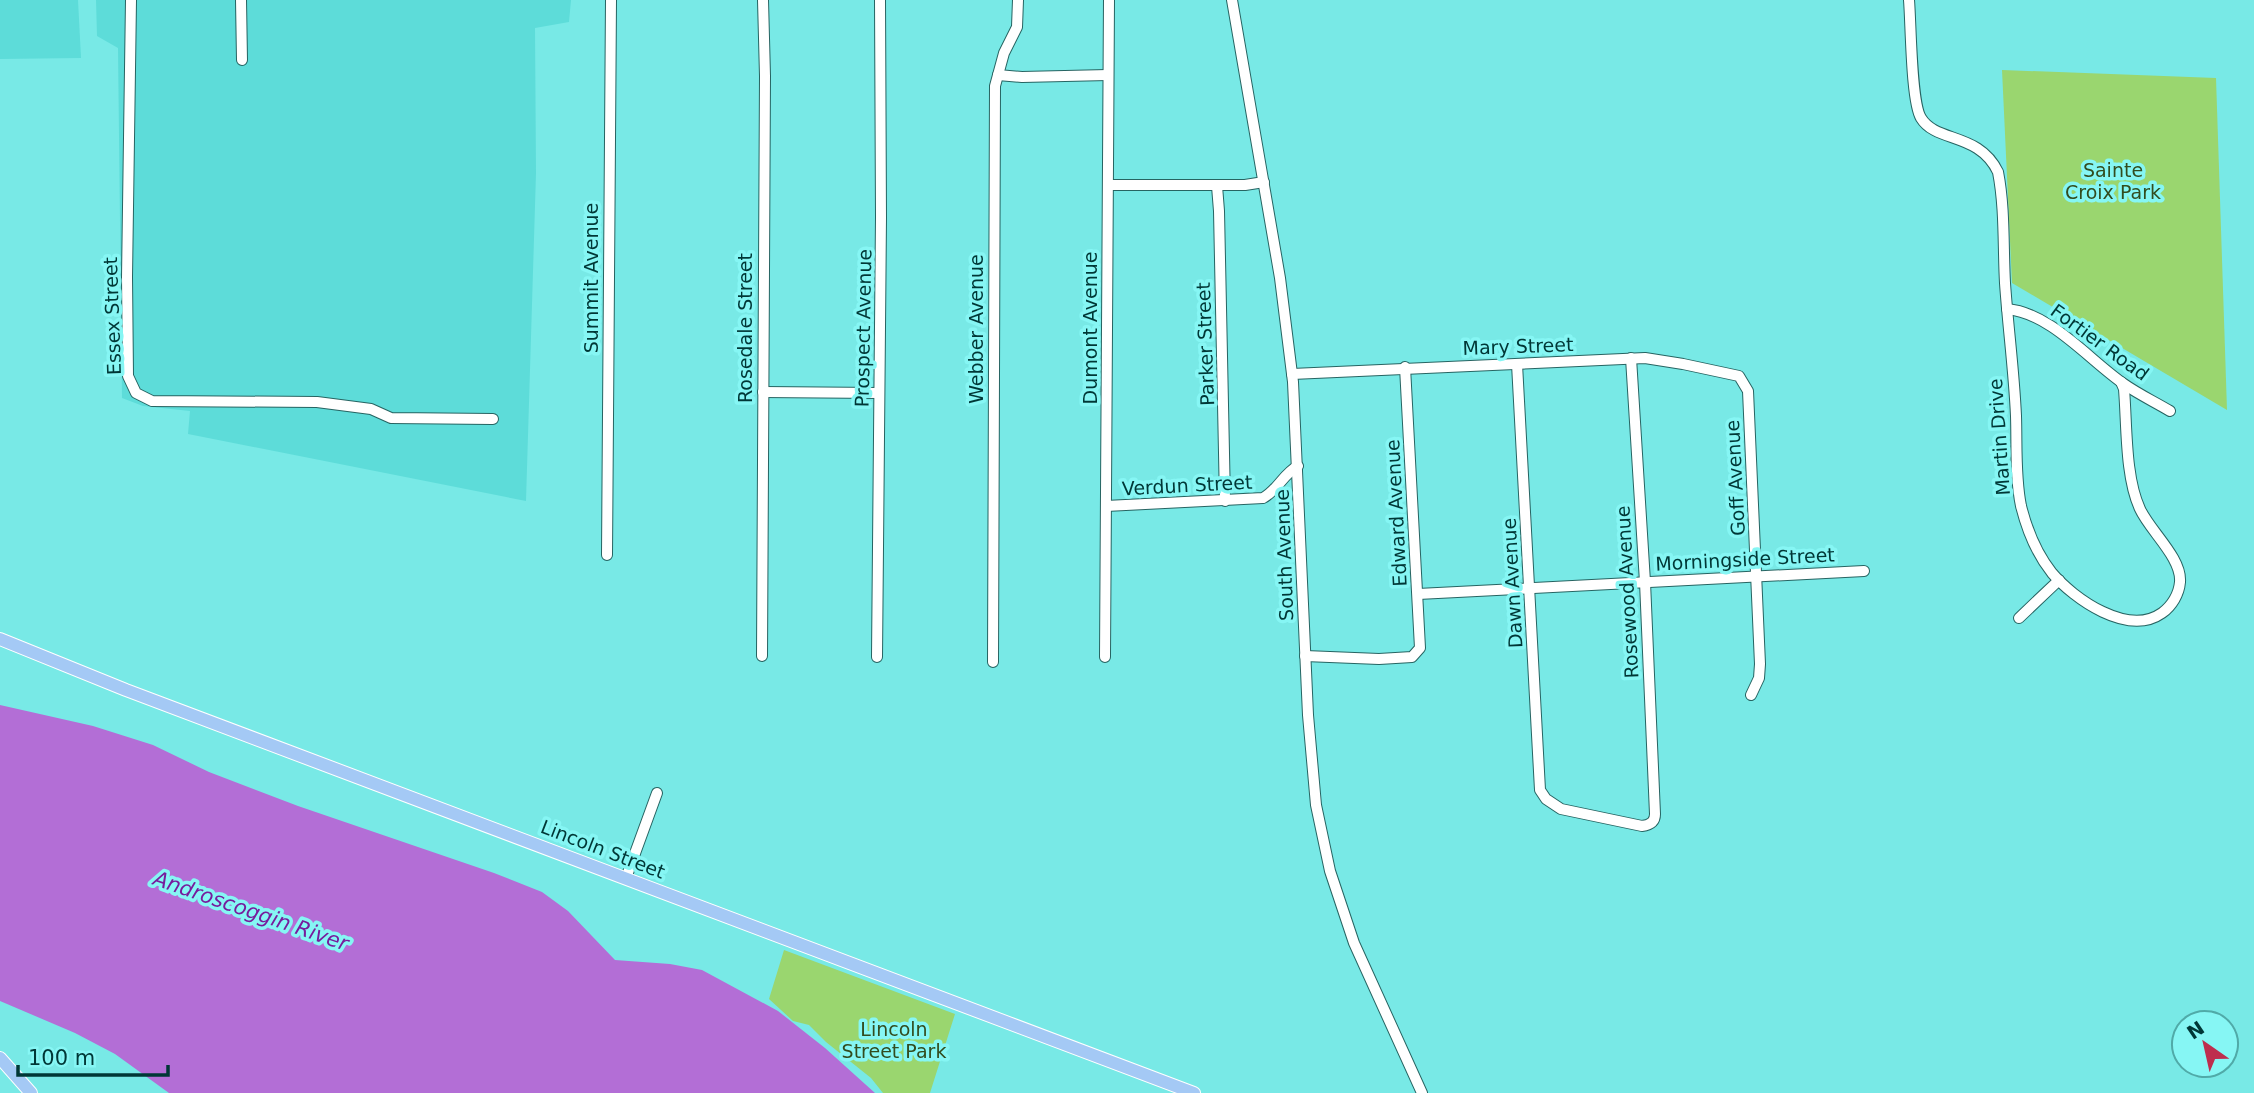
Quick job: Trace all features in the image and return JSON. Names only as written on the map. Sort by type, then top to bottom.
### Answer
[{"type":"main road","name":"Lincoln Street","points":[[0,639],[126,690],[1194,1093]]},
{"type":"main road","points":[[0,1058],[31,1093]]},
{"type":"street","name":"Essex Street","points":[[131,0],[128,376],[135,393],[152,401],[317,402],[371,409],[391,418],[493,419]]},
{"type":"street","points":[[241,0],[242,60]]},
{"type":"street","name":"Summit Avenue","points":[[607,555],[611,0]]},
{"type":"street","name":"Rosedale Street","points":[[762,656],[765,76],[763,0]]},
{"type":"street","name":"Prospect Avenue","points":[[877,657],[880,0]]},
{"type":"street","name":"Webber Avenue","points":[[993,662],[995,86],[1004,52],[1017,27],[1018,0]]},
{"type":"street","name":"Dumont Avenue","points":[[1105,657],[1109,0]]},
{"type":"street","name":"South Avenue","points":[[1232,0],[1264,182],[1292,374],[1313,779],[1330,871],[1366,973],[1422,1093]]},
{"type":"street","name":"Martin Drive","points":[[1909,0],[1915,92],[1921,119],[1932,128],[1973,145],[1994,163],[1997,172],[2022,507],[2036,548],[2059,580],[2098,610],[2119,618],[2141,620],[2165,611],[2172,604],[2180,584],[2179,567],[2146,522],[2132,488],[2124,388],[2121,382]]},
{"type":"street","points":[[998,75],[1108,75]]},
{"type":"street","points":[[1108,185],[1217,186],[1264,182]]},
{"type":"street","name":"Parker Street","points":[[1217,186],[1225,501]]},
{"type":"street","name":"Fortier Road","points":[[2007,309],[2029,313],[2121,382],[2171,411]]},
{"type":"street","name":"Mary Street","points":[[1292,374],[1631,358],[1683,363],[1728,372],[1742,379]]},
{"type":"street","name":"Rosewood Avenue","points":[[1546,799],[1560,809],[1642,826],[1655,819],[1645,582],[1631,358]]},
{"type":"street","name":"Dawn Avenue","points":[[1517,364],[1538,766],[1541,790],[1546,799]]},
{"type":"street","name":"Edward Avenue","points":[[1305,656],[1394,659],[1415,655],[1420,648],[1405,367]]},
{"type":"street","name":"Goff Avenue","points":[[1742,379],[1748,391],[1760,664],[1759,678],[1751,695]]},
{"type":"street","points":[[763,392],[879,393]]},
{"type":"street","name":"Verdun Street","points":[[1106,506],[1263,498],[1272,493],[1288,471],[1298,466]]},
{"type":"street","name":"Morningside Street","points":[[1418,594],[1864,571]]},
{"type":"street","points":[[2019,618],[2059,580]]},
{"type":"street","points":[[626,878],[657,793]]},
{"type":"shaded area","points":[[0,0],[78,0],[81,58],[0,59]]},
{"type":"shaded area","points":[[96,0],[571,0],[569,22],[535,28],[536,173],[526,501],[188,434],[190,411],[143,406],[122,398],[118,48],[97,36]]},
{"type":"green space","name":"Sainte Croix Park","points":[[2002,70],[2216,78],[2227,410],[2012,283]]},
{"type":"green space","name":"Lincoln Street Park","points":[[784,950],[955,1014],[930,1093],[883,1093],[871,1078],[809,1025],[793,1021],[769,999]]},
{"type":"water","name":"Androscoggin River","points":[[0,705],[93,726],[153,745],[209,772],[298,806],[542,892],[568,911],[615,960],[670,964],[702,970],[778,1011],[875,1093],[169,1093],[115,1054],[75,1033],[0,1001]]}]
